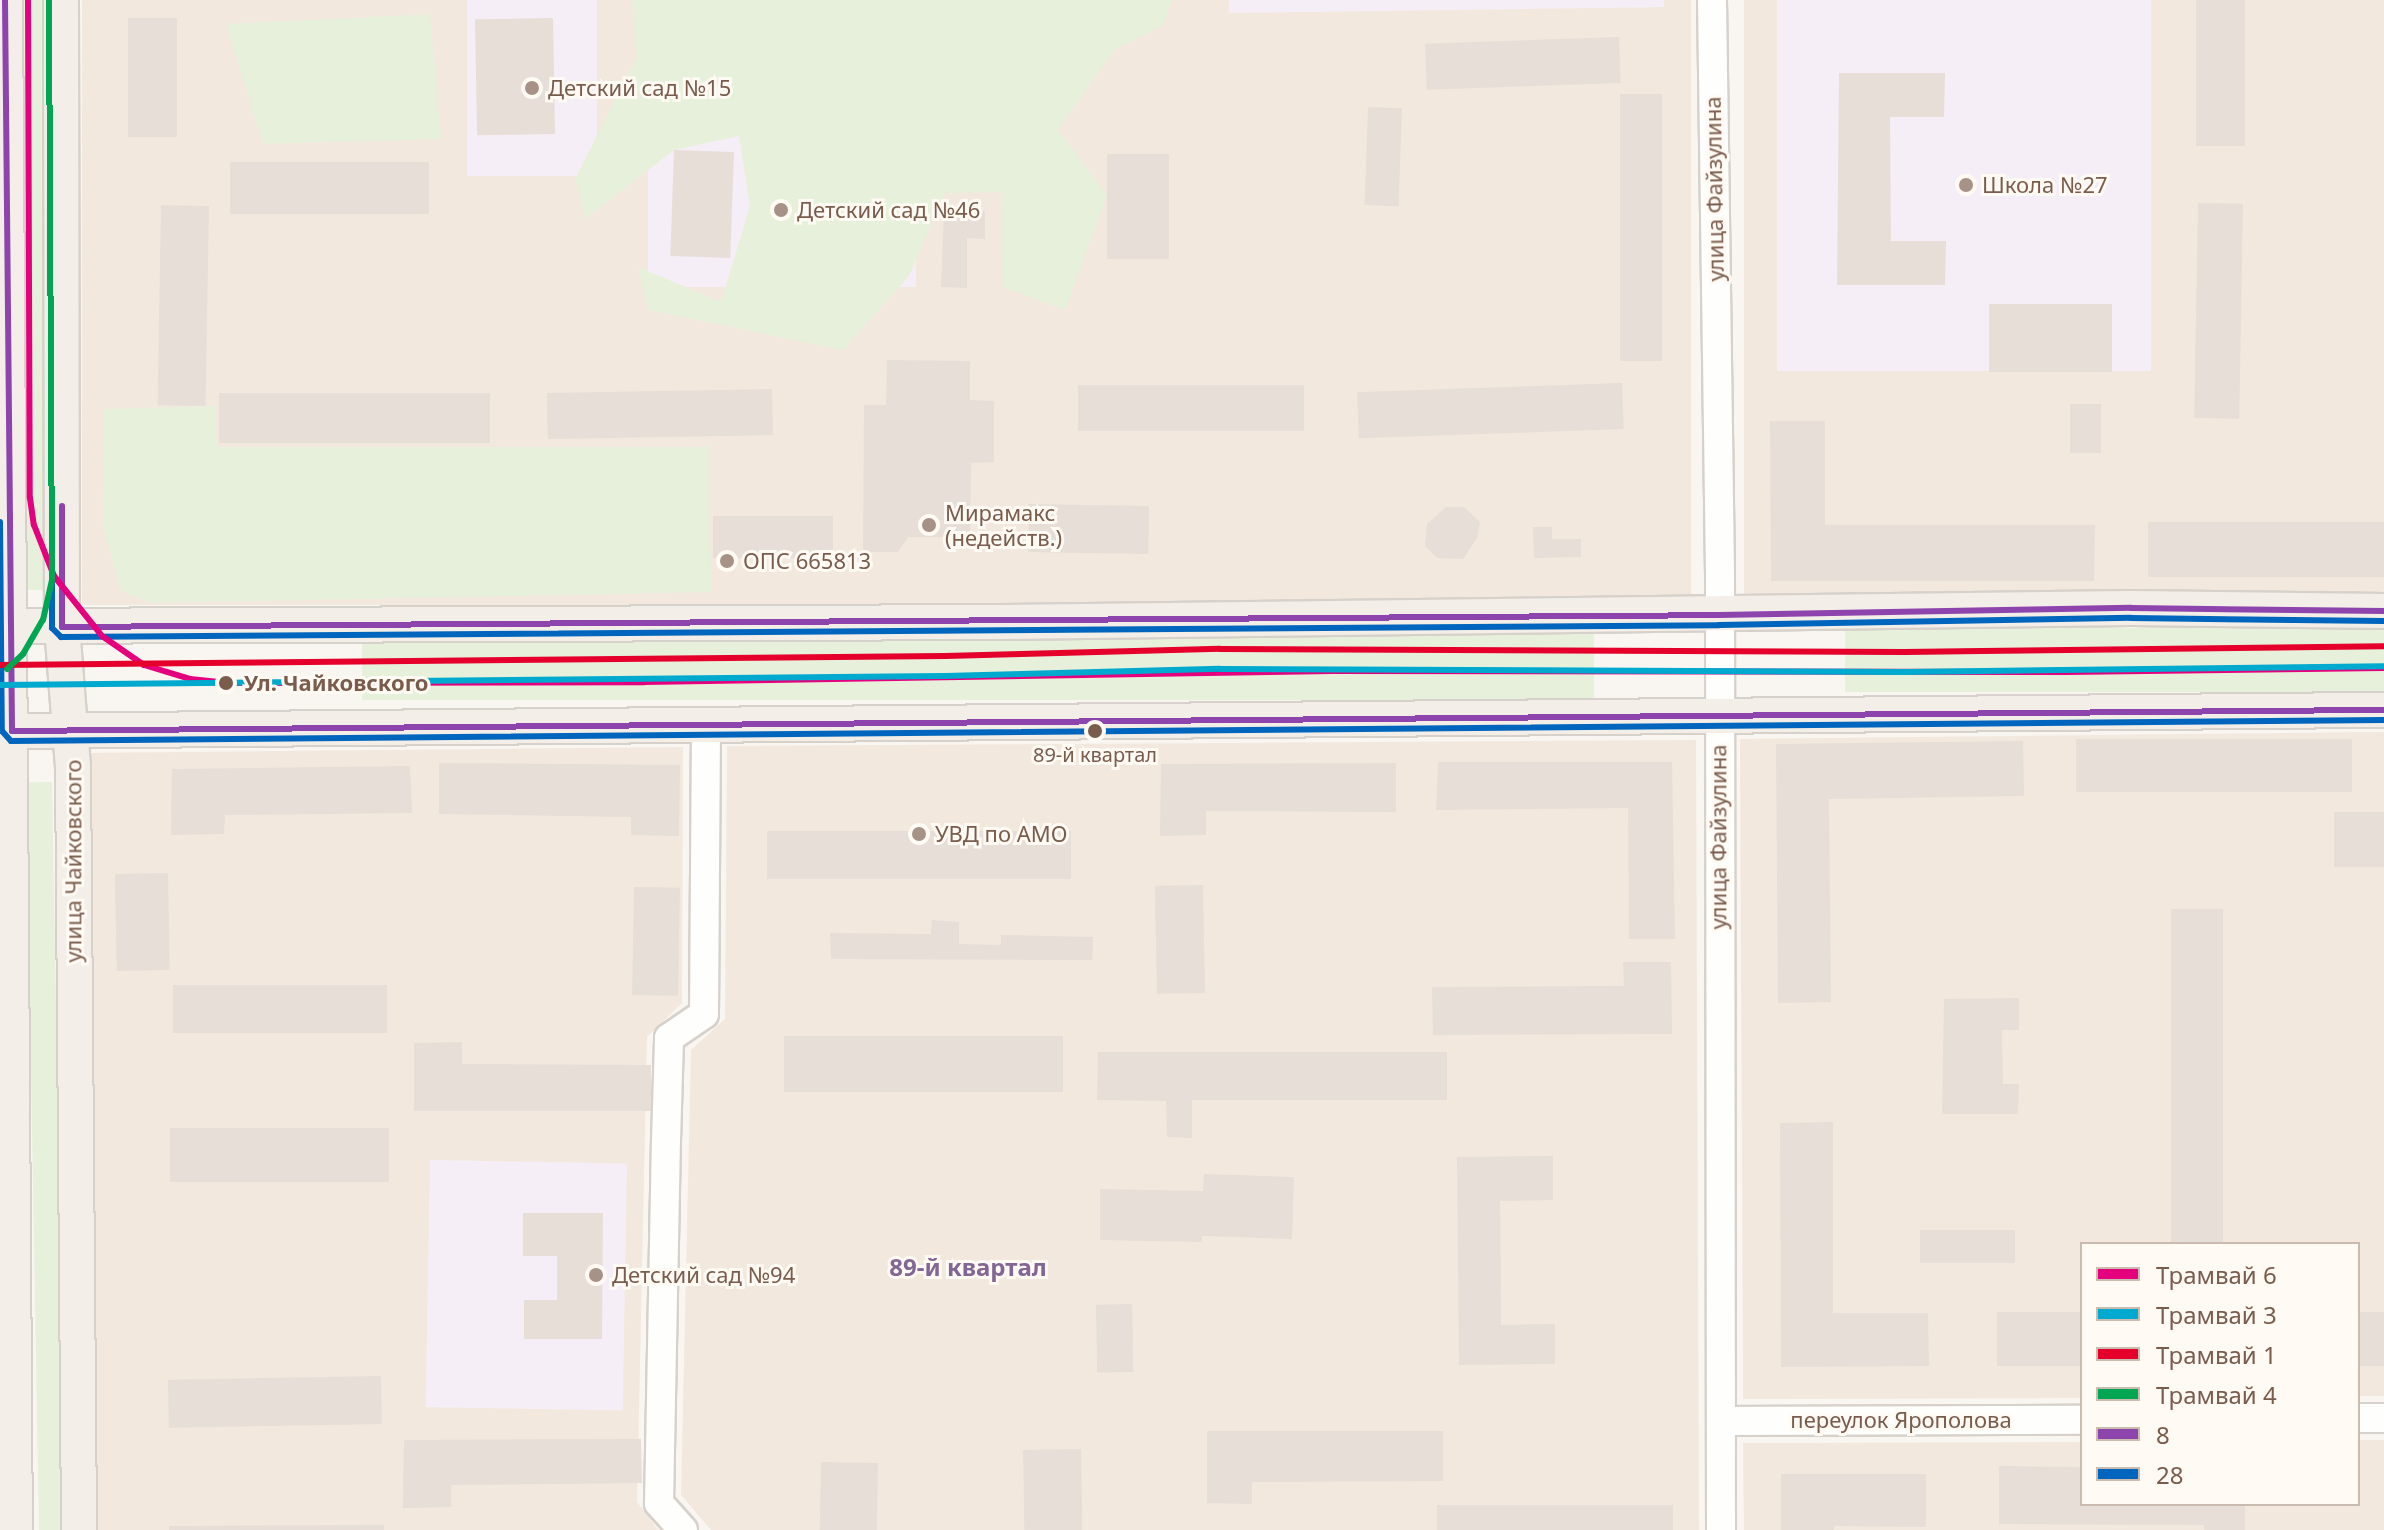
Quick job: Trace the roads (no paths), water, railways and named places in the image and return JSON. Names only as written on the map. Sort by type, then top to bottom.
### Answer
[{"type":"main road","points":[[5,0],[4,626],[15,1530]]},
{"type":"main road","name":"улица Чайковского","points":[[61,0],[62,627],[72,732],[79,1530]]},
{"type":"main road","points":[[4,626],[1719,615],[2131,608],[2384,611]]},
{"type":"main road","points":[[6,730],[72,732],[2384,710]]},
{"type":"street","name":"улица Файзулина","points":[[1712,0],[1719,615],[1721,1530]]},
{"type":"street","points":[[683,1530],[659,1503],[667,1097],[669,1038],[704,1014],[706,724]]},
{"type":"street","points":[[2360,1418],[2384,1418]]},
{"type":"street","name":"переулок Ярополова","points":[[1721,1421],[2080,1420]]},
{"type":"tram line","name":"6","points":[[28,0],[30,498],[34,525],[54,576],[102,636],[144,665],[190,679],[226,683],[644,682],[1332,671],[2066,672],[2384,668]]},
{"type":"tram line","name":"4","points":[[7,669],[23,654],[43,620],[52,580],[49,0]]},
{"type":"tram line","name":"1","points":[[0,665],[945,656],[1220,649],[1904,652],[2384,646]]},
{"type":"tram line","name":"3","points":[[0,685],[945,676],[1220,669],[1904,672],[2384,666]]},
{"type":"place","name":"Детский сад №15","points":[[532,88]]},
{"type":"place","name":"Школа №27","points":[[1966,185]]},
{"type":"place","name":"Детский сад №46","points":[[781,210]]},
{"type":"place","name":"Мирамакс (недейств.)","points":[[929,525]]},
{"type":"place","name":"ОПС 665813","points":[[727,561]]},
{"type":"place","name":"Ул. Чайковского","points":[[226,683]]},
{"type":"place","name":"89-й квартал","points":[[1095,731]]},
{"type":"place","name":"УВД по АМО","points":[[919,834]]},
{"type":"place","name":"Детский сад №94","points":[[596,1275]]},
{"type":"district","name":"89-й квартал","points":[[968,1267]]}]
